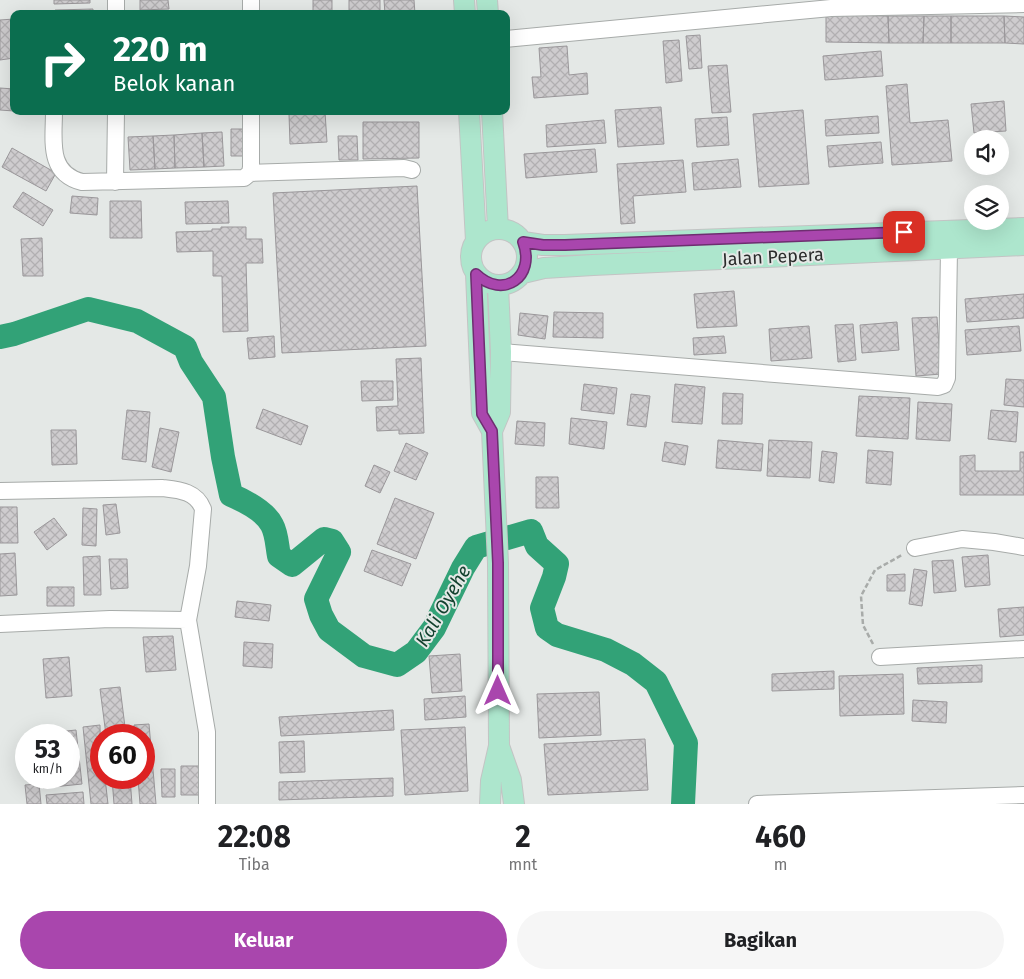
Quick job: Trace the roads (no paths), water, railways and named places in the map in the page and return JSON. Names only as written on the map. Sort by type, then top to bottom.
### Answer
[{"type":"main road","points":[[469,115],[476,241]]},
{"type":"main road","points":[[492,115],[498,229]]},
{"type":"main road","name":"Jalan Pepera","points":[[523,272],[544,268],[1024,228]]},
{"type":"main road","points":[[476,274],[483,281],[498,286],[516,280],[523,272],[527,262],[527,252],[523,242],[508,230],[498,229],[482,234],[471,250],[470,260],[476,274],[482,414],[492,431]]},
{"type":"main road","name":"Jalan Pepera","points":[[523,242],[543,245],[825,245],[949,249],[1024,245]]},
{"type":"main road","points":[[490,804],[491,781],[498,746],[498,563],[492,431],[500,412],[501,352],[498,286]]},
{"type":"main road","points":[[498,746],[511,780],[514,804]]},
{"type":"street","points":[[510,39],[831,4],[1024,4]]},
{"type":"street","points":[[54,115],[54,150],[57,163],[71,180],[82,182],[244,178],[250,173],[404,168],[412,170]]},
{"type":"street","points":[[115,182],[116,115]]},
{"type":"street","points":[[250,173],[251,115]]},
{"type":"street","points":[[501,352],[938,387],[944,385],[947,378],[949,249]]},
{"type":"street","points":[[0,491],[162,488],[185,491],[193,496],[202,506],[197,574],[188,620],[207,732],[207,804]]},
{"type":"street","points":[[915,548],[962,539],[1024,547]]},
{"type":"street","points":[[0,624],[110,619],[188,620]]},
{"type":"street","points":[[880,657],[1024,649]]},
{"type":"street","points":[[757,804],[1024,795]]},
{"type":"waterway","name":"Kali Oyehe","points":[[0,337],[88,309],[137,321],[185,347],[191,362],[214,397],[231,495],[265,515],[275,532],[279,556],[292,565],[324,539],[332,541],[339,552],[316,599],[321,615],[329,630],[364,656],[397,665],[416,652],[434,628],[463,568],[476,547],[531,531],[537,546],[557,564],[542,608],[547,628],[557,635],[606,650],[633,664],[656,682],[686,743],[683,804]]}]
